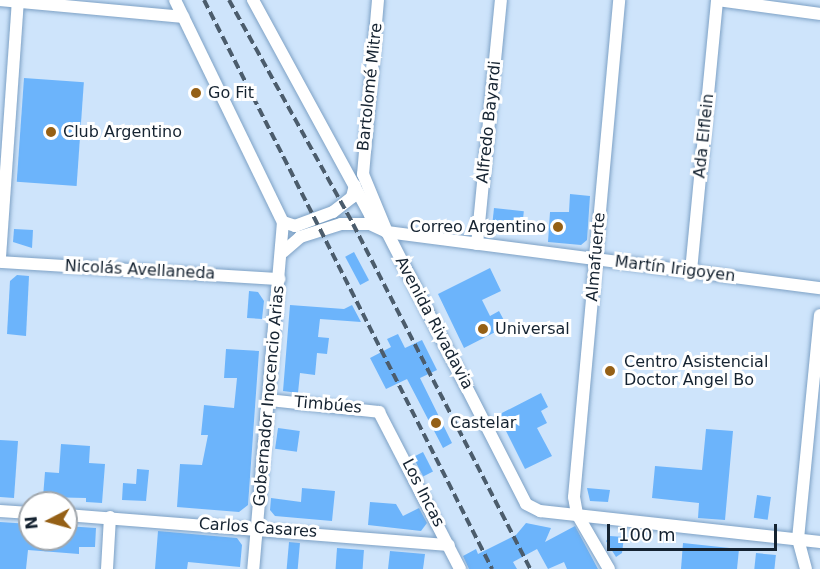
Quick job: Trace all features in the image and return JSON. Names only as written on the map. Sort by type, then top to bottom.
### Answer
[{"type":"street","points":[[0,0],[183,17]]},
{"type":"street","points":[[175,0],[283,222],[295,226],[333,212],[352,197],[355,185]]},
{"type":"street","name":"Avenida Rivadavia","points":[[253,0],[370,215],[387,232]]},
{"type":"street","name":"Bartolomé Mitre","points":[[363,174],[378,0]]},
{"type":"street","name":"Alfredo Bayardi","points":[[477,244],[501,0]]},
{"type":"street","name":"Almafuerte","points":[[577,514],[574,497],[619,0]]},
{"type":"street","points":[[718,0],[820,14]]},
{"type":"street","name":"Ada Elflein","points":[[691,271],[718,0]]},
{"type":"street","points":[[0,257],[18,1]]},
{"type":"street","name":"Avenida Rivadavia","points":[[363,174],[387,232],[531,509],[577,514]]},
{"type":"street","name":"Gobernador Inocencio Arias","points":[[253,569],[283,222]]},
{"type":"street","name":"Martín Irigoyen","points":[[282,253],[300,237],[341,224],[370,224],[387,232],[820,288]]},
{"type":"street","name":"Nicolás Avellaneda","points":[[0,262],[279,279]]},
{"type":"street","points":[[806,569],[798,539],[820,315]]},
{"type":"street","name":"Timbúes","points":[[269,400],[373,409],[384,418]]},
{"type":"street","name":"Los Incas","points":[[384,418],[460,569]]},
{"type":"street","points":[[0,511],[18,512]]},
{"type":"street","points":[[577,514],[820,542]]},
{"type":"street","points":[[577,514],[609,569]]},
{"type":"street","name":"Carlos Casares","points":[[78,516],[257,526],[449,545]]},
{"type":"street","points":[[107,569],[110,517]]},
{"type":"building","name":"Club Argentino","points":[[24,78],[84,82],[77,186],[17,182]]},
{"type":"building","points":[[570,194],[590,196],[587,240],[581,245],[548,242],[550,212],[569,212]]},
{"type":"building","points":[[494,208],[524,211],[521,235],[491,232]]},
{"type":"building","points":[[14,229],[33,230],[32,248],[13,242]]},
{"type":"building","points":[[354,252],[369,280],[360,285],[345,257]]},
{"type":"building","points":[[490,268],[501,291],[482,300],[490,316],[499,311],[507,326],[464,348],[438,294]]},
{"type":"building","points":[[17,275],[29,276],[26,336],[7,334],[10,281]]},
{"type":"building","points":[[249,291],[258,292],[264,301],[262,319],[247,318]]},
{"type":"building","points":[[290,305],[344,309],[352,305],[361,322],[320,319],[318,337],[329,338],[327,354],[317,353],[315,375],[300,373],[298,393],[283,391]]},
{"type":"building","points":[[398,334],[405,348],[422,340],[437,370],[420,378],[452,443],[443,448],[407,379],[386,389],[370,358],[391,347],[387,339]]},
{"type":"building","points":[[226,349],[259,351],[248,505],[239,512],[177,507],[180,464],[202,465],[208,435],[201,435],[204,405],[234,408],[237,378],[224,378]]},
{"type":"building","points":[[541,393],[548,407],[541,411],[547,423],[537,428],[552,456],[525,469],[498,415]]},
{"type":"building","points":[[278,428],[300,431],[297,452],[275,449]]},
{"type":"building","points":[[706,429],[733,431],[725,520],[698,518],[699,503],[652,498],[655,466],[702,470]]},
{"type":"building","points":[[0,440],[18,441],[14,498],[0,497]]},
{"type":"building","points":[[61,444],[90,446],[89,463],[105,464],[102,503],[86,502],[86,498],[78,498],[78,491],[43,491],[45,472],[59,473]]},
{"type":"building","points":[[423,452],[433,472],[423,477],[413,457]]},
{"type":"building","points":[[137,469],[149,470],[146,501],[122,500],[123,483],[136,484]]},
{"type":"building","points":[[302,488],[335,491],[332,521],[275,516],[270,510],[271,498],[301,502]]},
{"type":"building","points":[[587,488],[610,490],[608,502],[590,501]]},
{"type":"building","points":[[757,495],[771,497],[768,520],[754,518]]},
{"type":"building","points":[[370,502],[396,504],[403,516],[419,508],[427,523],[421,531],[368,525]]},
{"type":"building","points":[[0,522],[18,523],[18,551],[28,551],[26,569],[0,569]]},
{"type":"building","points":[[526,523],[551,528],[545,542],[575,526],[598,569],[567,569],[564,562],[548,569],[537,549],[513,562],[517,569],[469,569],[463,556],[476,549],[478,554],[516,535]]},
{"type":"building","points":[[78,527],[96,528],[95,547],[79,547],[79,554],[41,551],[78,551]]},
{"type":"building","points":[[158,531],[237,538],[242,545],[240,567],[188,562],[187,569],[155,569]]},
{"type":"building","points":[[610,536],[624,537],[622,553],[616,557],[606,541]]},
{"type":"building","points":[[289,542],[300,543],[298,569],[287,569]]},
{"type":"building","points":[[683,543],[739,549],[737,569],[681,569]]},
{"type":"building","points":[[337,548],[364,550],[363,569],[336,569]]},
{"type":"building","points":[[390,551],[425,554],[423,569],[388,569]]},
{"type":"building","points":[[756,553],[776,555],[774,569],[754,569]]},
{"type":"railway","points":[[204,0],[492,569]]},
{"type":"railway","points":[[229,0],[353,224],[530,569]]},
{"type":"place","name":"Go Fit","points":[[196,93]]},
{"type":"place","name":"Club Argentino","points":[[51,132]]},
{"type":"place","name":"Correo Argentino","points":[[558,227]]},
{"type":"place","name":"Universal","points":[[483,329]]},
{"type":"place","name":"Centro Asistencial Doctor Angel Bo","points":[[610,371]]},
{"type":"place","name":"Castelar","points":[[436,423]]}]
